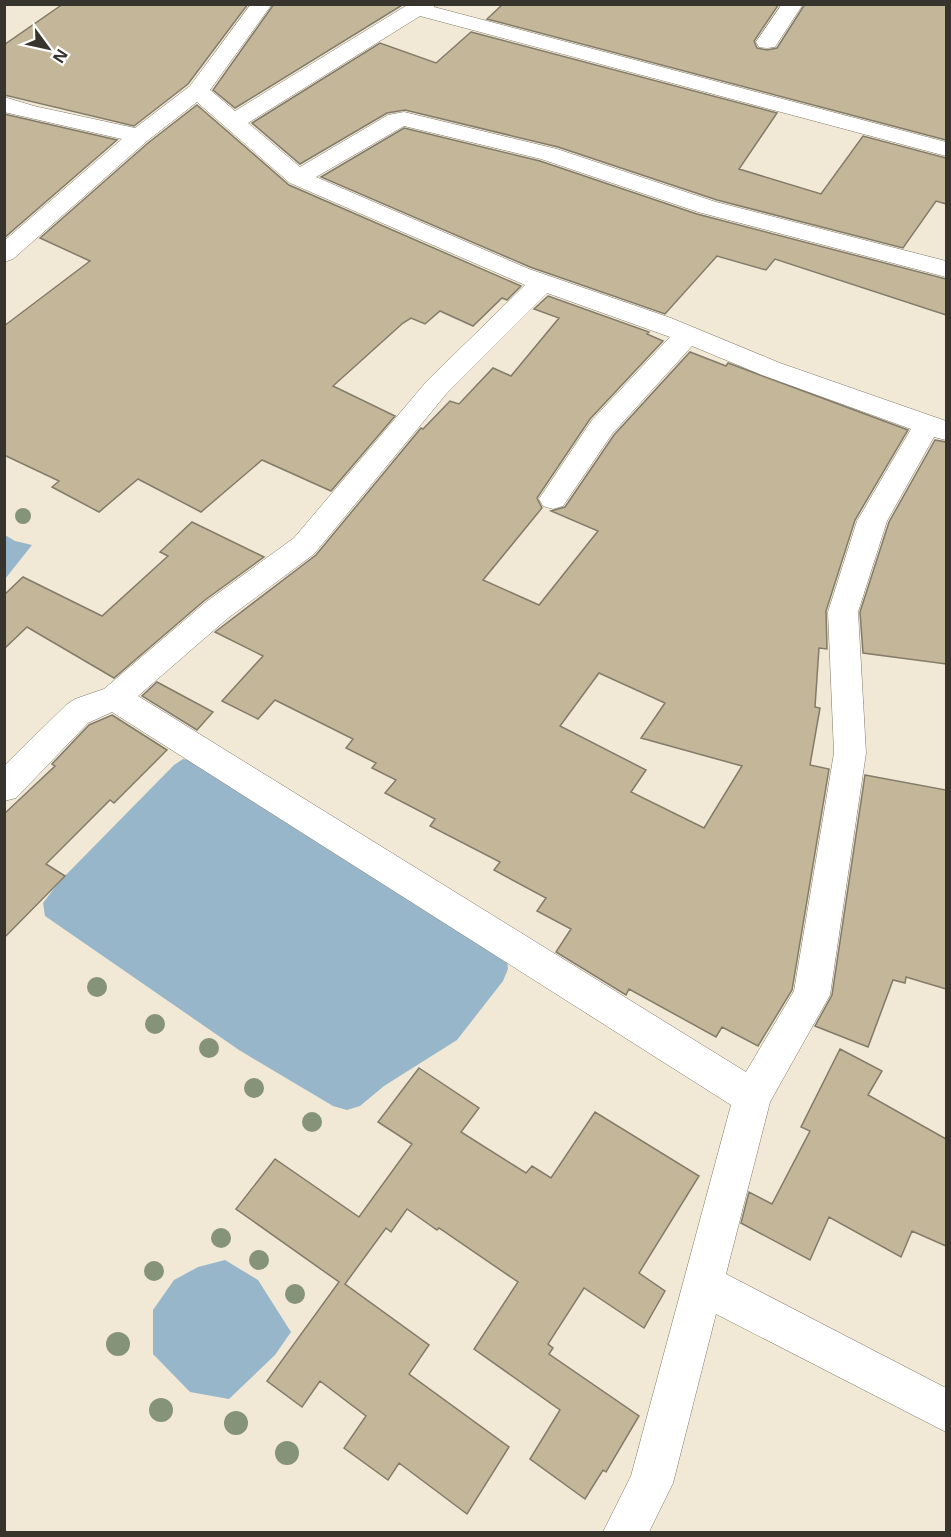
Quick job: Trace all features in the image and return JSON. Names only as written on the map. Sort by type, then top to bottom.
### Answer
[{"type":"street","points":[[4,254],[140,136],[198,91],[262,4]]},
{"type":"street","points":[[767,42],[793,4]]},
{"type":"street","points":[[234,122],[422,7],[946,148]]},
{"type":"street","points":[[198,91],[298,178],[542,283],[687,335],[771,369],[937,428],[872,521],[843,612],[850,753],[812,995],[752,1097],[651,1484],[626,1533]]},
{"type":"street","points":[[4,104],[28,112],[140,136]]},
{"type":"street","points":[[298,178],[396,120],[404,119],[549,154],[707,207],[946,269]]},
{"type":"street","points":[[4,788],[77,714],[86,708],[115,698],[217,610],[304,546],[437,387],[542,283]]},
{"type":"street","points":[[553,499],[602,427],[687,335]]},
{"type":"street","points":[[115,698],[752,1097]]},
{"type":"street","points":[[702,1284],[946,1411]]},
{"type":"water","points":[[5,535],[15,541],[32,545],[5,579]]},
{"type":"water","points":[[183,759],[507,960],[508,969],[503,981],[457,1040],[384,1086],[360,1106],[347,1110],[333,1106],[239,1050],[45,916],[43,903],[59,882],[174,765]]},
{"type":"water","points":[[225,1260],[258,1280],[291,1332],[275,1355],[229,1399],[190,1392],[153,1354],[153,1310],[174,1280],[198,1267]]},
{"type":"building","points":[[63,4],[248,4],[188,84],[134,126],[4,95],[4,45]]},
{"type":"building","points":[[274,4],[404,4],[235,108],[213,90]]},
{"type":"building","points":[[503,4],[779,4],[754,41],[757,48],[767,50],[777,48],[805,4],[946,4],[946,140],[487,19]]},
{"type":"building","points":[[471,32],[777,113],[739,169],[821,194],[863,136],[946,158],[946,204],[936,201],[903,248],[717,200],[558,147],[405,110],[387,113],[300,164],[252,123],[380,43],[436,63]]},
{"type":"building","points":[[197,105],[289,185],[521,286],[507,300],[502,298],[473,326],[440,311],[425,324],[411,318],[333,386],[395,416],[331,491],[262,460],[201,512],[138,479],[99,512],[52,487],[59,481],[4,455],[4,326],[90,261],[40,238],[148,143]]},
{"type":"building","points":[[4,114],[117,140],[4,238]]},
{"type":"building","points":[[404,128],[540,161],[697,214],[946,279],[946,315],[775,259],[766,270],[717,256],[665,314],[530,267],[321,177]]},
{"type":"building","points":[[548,296],[649,332],[647,334],[663,341],[590,419],[537,498],[542,508],[483,580],[539,605],[598,531],[551,511],[565,507],[614,435],[690,352],[726,366],[728,363],[908,430],[855,520],[826,611],[827,649],[819,648],[815,707],[820,708],[810,765],[829,769],[792,990],[758,1046],[722,1027],[716,1037],[629,989],[626,995],[556,952],[571,929],[537,911],[546,898],[494,870],[500,862],[430,826],[435,819],[385,793],[396,780],[372,768],[376,763],[346,748],[353,739],[275,700],[258,719],[222,701],[263,656],[215,632],[316,555],[421,428],[423,429],[450,401],[459,404],[493,368],[511,376],[559,318],[534,309]],"holes":[[[599,673],[665,703],[641,738],[742,766],[704,828],[631,792],[646,770],[560,726]]]},
{"type":"building","points":[[935,440],[946,442],[946,664],[863,653],[860,612],[889,522]]},
{"type":"building","points":[[192,522],[264,557],[205,600],[114,678],[27,627],[4,649],[4,595],[23,577],[102,616],[168,556],[160,552]]},
{"type":"building","points":[[157,682],[213,712],[197,730],[142,696]]},
{"type":"building","points":[[112,715],[167,750],[114,803],[110,800],[46,864],[65,876],[4,938],[4,814],[55,766],[52,764],[89,725]]},
{"type":"building","points":[[865,775],[946,790],[946,989],[906,977],[905,983],[893,980],[868,1047],[815,1026],[832,995]]},
{"type":"building","points":[[840,1049],[882,1071],[868,1095],[946,1139],[946,1246],[912,1231],[901,1257],[829,1217],[810,1260],[741,1223],[749,1192],[772,1204],[810,1131],[801,1127]]},
{"type":"building","points":[[419,1068],[479,1108],[461,1132],[526,1173],[532,1166],[551,1178],[595,1112],[699,1176],[639,1273],[665,1291],[644,1328],[584,1288],[548,1344],[553,1348],[549,1354],[639,1416],[606,1472],[603,1470],[585,1499],[530,1459],[560,1410],[474,1349],[518,1282],[407,1209],[391,1232],[386,1228],[345,1284],[429,1345],[409,1374],[509,1447],[467,1514],[399,1463],[388,1480],[344,1448],[366,1416],[320,1381],[302,1407],[267,1381],[339,1282],[236,1209],[275,1159],[359,1217],[412,1144],[378,1122]]}]
